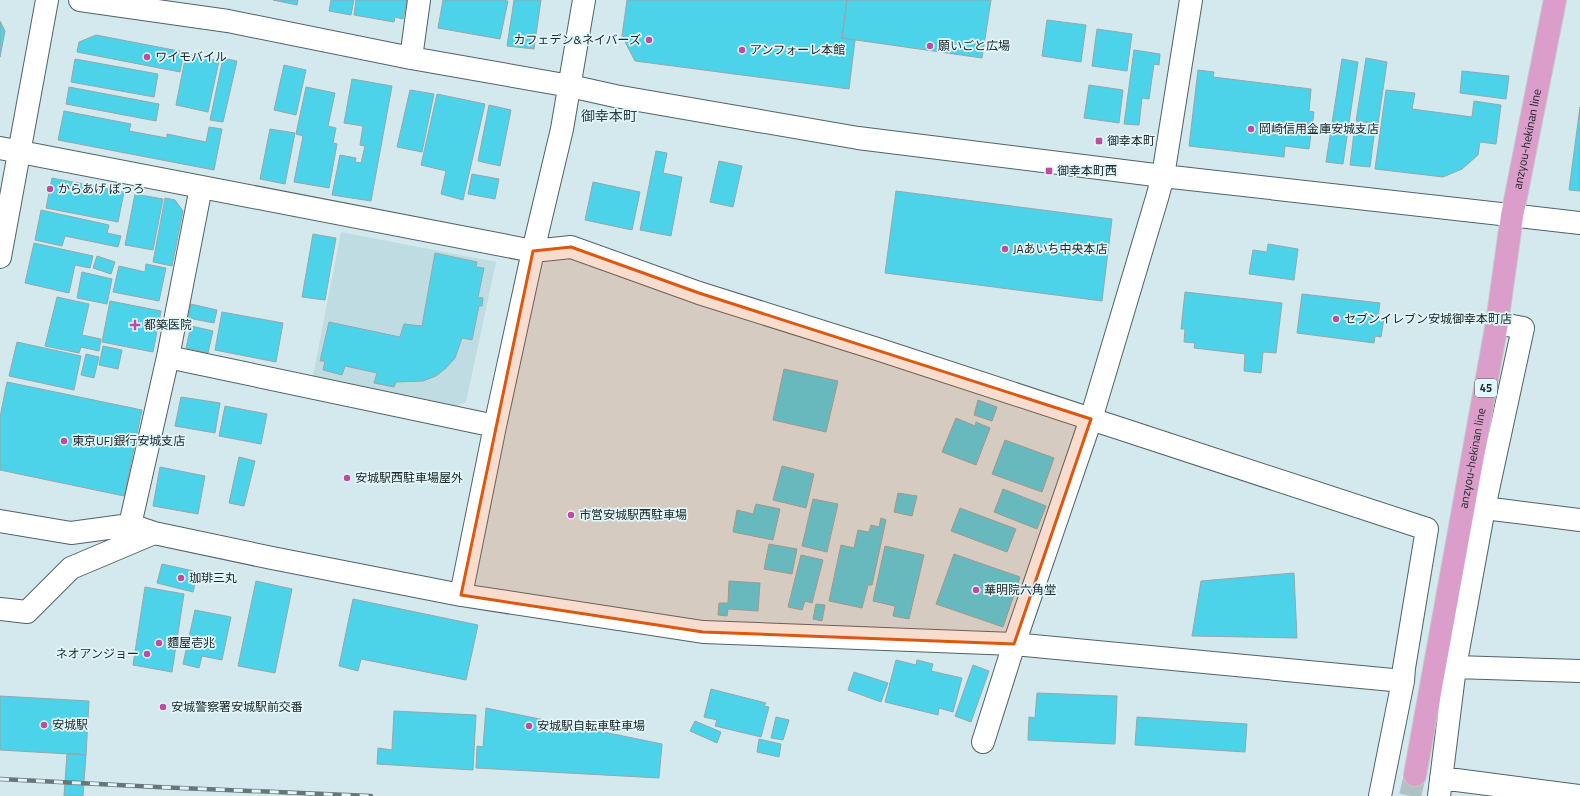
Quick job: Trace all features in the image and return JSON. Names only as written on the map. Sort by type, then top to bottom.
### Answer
[{"type":"main road","name":"anzyou-hekinan line","points":[[1415,775],[1497,323],[1512,216],[1555,0]]},
{"type":"street","points":[[0,257],[10,150],[46,0]]},
{"type":"street","points":[[80,0],[228,21],[411,58],[570,86],[615,96],[858,138],[1163,176],[1580,223]]},
{"type":"street","points":[[411,58],[420,0]]},
{"type":"street","points":[[461,595],[495,426],[533,251],[562,130],[584,0]]},
{"type":"street","points":[[983,742],[1014,644],[1091,419],[1163,176],[1185,1]]},
{"type":"street","points":[[10,150],[533,251],[571,247],[699,293],[1427,529],[1403,681],[1380,796]]},
{"type":"street","points":[[130,525],[168,357],[201,187]]},
{"type":"street","points":[[1497,323],[1523,328],[1484,508],[1455,667],[1440,787],[1578,796]]},
{"type":"street","points":[[168,357],[495,426]]},
{"type":"street","points":[[1484,508],[1580,520]]},
{"type":"street","points":[[0,521],[71,533],[130,525],[154,532],[461,595],[703,632],[1014,644],[1403,681]]},
{"type":"street","points":[[0,609],[26,612],[71,568],[154,532]]},
{"type":"street","points":[[1455,667],[1580,671]]},
{"type":"highlighted area","points":[[571,247],[699,293],[1091,419],[1014,644],[703,632],[461,595],[533,251]]},
{"type":"shaded area","points":[[341,232],[496,262],[466,402],[454,407],[313,376]]},
{"type":"building","points":[[273,0],[298,0],[297,5]]},
{"type":"building","points":[[331,0],[354,0],[351,15],[329,11]]},
{"type":"building","points":[[356,0],[407,0],[403,19],[395,17],[394,22],[354,15]]},
{"type":"building","points":[[443,0],[508,1],[500,39],[438,28]]},
{"type":"building","points":[[514,0],[541,0],[534,49],[507,46]]},
{"type":"building","name":"アンフォーレ本館","points":[[627,0],[847,0],[842,38],[855,40],[849,89],[635,61],[622,36]]},
{"type":"building","points":[[847,0],[991,0],[982,58],[842,38]]},
{"type":"building","points":[[1047,20],[1086,25],[1081,62],[1042,56]]},
{"type":"building","points":[[0,21],[5,31],[0,57]]},
{"type":"building","points":[[1097,29],[1132,34],[1127,71],[1092,66]]},
{"type":"building","points":[[96,35],[184,52],[180,72],[77,52],[79,42]]},
{"type":"building","points":[[1134,50],[1160,54],[1159,65],[1154,64],[1149,99],[1142,98],[1139,125],[1124,124]]},
{"type":"building","points":[[186,54],[219,61],[208,112],[176,105]]},
{"type":"building","points":[[223,58],[237,61],[223,122],[210,120]]},
{"type":"building","points":[[1366,58],[1387,62],[1378,124],[1356,121]]},
{"type":"building","points":[[75,59],[158,74],[154,97],[71,82]]},
{"type":"building","points":[[1342,59],[1358,62],[1343,164],[1326,162]]},
{"type":"building","points":[[284,65],[306,70],[296,115],[274,110]]},
{"type":"building","name":"岡崎信用金庫安城支店","points":[[1198,70],[1214,72],[1213,77],[1311,89],[1309,111],[1314,112],[1309,149],[1285,146],[1284,157],[1189,146]]},
{"type":"building","points":[[1462,71],[1509,76],[1506,99],[1460,93]]},
{"type":"building","points":[[352,79],[392,86],[371,201],[332,195],[340,155],[356,158],[355,162],[361,163],[365,146],[360,145],[363,126],[344,123]]},
{"type":"building","points":[[1089,85],[1123,90],[1119,123],[1084,118]]},
{"type":"building","points":[[69,87],[159,104],[156,121],[66,104]]},
{"type":"building","points":[[306,87],[335,93],[328,126],[336,128],[333,143],[337,144],[329,188],[294,182],[303,136],[296,134]]},
{"type":"building","points":[[410,90],[434,94],[422,152],[397,147]]},
{"type":"building","points":[[1386,90],[1415,93],[1412,109],[1472,117],[1474,101],[1501,105],[1496,144],[1480,142],[1478,155],[1462,169],[1443,177],[1375,169]]},
{"type":"building","points":[[437,94],[485,104],[463,200],[441,194],[446,171],[421,165]]},
{"type":"building","points":[[489,105],[511,110],[500,166],[478,161]]},
{"type":"building","points":[[1580,107],[1580,191],[1569,190]]},
{"type":"building","points":[[64,111],[131,124],[129,131],[167,138],[167,134],[206,142],[209,127],[222,129],[214,170],[58,140]]},
{"type":"building","points":[[1355,125],[1375,128],[1370,167],[1350,165]]},
{"type":"building","points":[[270,129],[295,133],[285,184],[260,179]]},
{"type":"building","points":[[656,151],[667,153],[663,173],[682,177],[671,236],[640,230]]},
{"type":"building","points":[[719,161],[742,166],[733,207],[710,202]]},
{"type":"building","points":[[472,174],[499,179],[495,199],[468,194]]},
{"type":"building","points":[[52,178],[124,192],[118,222],[46,208]]},
{"type":"building","points":[[593,182],[640,192],[632,230],[585,220]]},
{"type":"building","points":[[896,191],[1112,219],[1102,301],[885,273]]},
{"type":"building","points":[[135,194],[163,199],[153,250],[125,245]]},
{"type":"building","points":[[165,198],[175,200],[183,211],[172,266],[153,262]]},
{"type":"building","points":[[41,210],[109,225],[107,233],[121,236],[118,247],[65,236],[62,246],[35,240]]},
{"type":"building","points":[[313,234],[336,238],[325,300],[302,297]]},
{"type":"building","points":[[34,243],[93,256],[90,268],[75,265],[69,293],[25,283]]},
{"type":"building","points":[[1268,244],[1298,249],[1294,280],[1249,274],[1253,250],[1267,252]]},
{"type":"building","points":[[435,253],[477,262],[476,267],[484,268],[478,297],[483,298],[482,306],[479,306],[472,340],[462,338],[455,358],[446,368],[436,376],[423,381],[396,382],[394,387],[374,383],[377,373],[345,366],[342,375],[323,370],[325,361],[320,361],[329,322],[400,337],[404,324],[422,326]]},
{"type":"building","points":[[97,256],[115,262],[111,274],[93,268]]},
{"type":"building","points":[[146,264],[166,268],[159,301],[113,292],[119,266],[145,272]]},
{"type":"building","points":[[82,272],[112,279],[107,304],[77,298]]},
{"type":"building","points":[[1185,292],[1282,303],[1276,353],[1263,352],[1261,373],[1244,371],[1245,354],[1194,348],[1195,343],[1184,342],[1185,329],[1181,329]]},
{"type":"building","points":[[1302,294],[1380,303],[1378,317],[1384,318],[1381,337],[1375,336],[1374,343],[1297,333]]},
{"type":"building","points":[[57,297],[89,304],[82,335],[101,339],[99,351],[81,347],[79,353],[45,346]]},
{"type":"building","points":[[110,301],[161,311],[153,352],[102,342]]},
{"type":"building","points":[[191,304],[217,310],[214,323],[188,318]]},
{"type":"building","points":[[222,312],[283,323],[276,362],[215,350]]},
{"type":"building","points":[[191,326],[213,331],[208,353],[186,348]]},
{"type":"building","points":[[17,342],[81,356],[74,390],[9,376]]},
{"type":"building","points":[[103,346],[122,350],[118,369],[99,365]]},
{"type":"building","points":[[86,354],[99,357],[94,378],[81,375]]},
{"type":"building","points":[[784,369],[838,381],[826,432],[773,420]]},
{"type":"building","points":[[7,382],[142,410],[124,496],[0,470],[0,417]]},
{"type":"building","points":[[181,397],[220,403],[215,433],[175,426]]},
{"type":"building","points":[[978,400],[997,407],[992,421],[974,415]]},
{"type":"building","points":[[225,406],[267,414],[261,444],[219,436]]},
{"type":"building","points":[[956,418],[975,426],[976,422],[990,428],[976,465],[942,452]]},
{"type":"building","points":[[1005,440],[1054,458],[1042,492],[992,474]]},
{"type":"building","points":[[239,457],[255,461],[244,506],[229,503]]},
{"type":"building","points":[[782,466],[814,474],[806,508],[773,500]]},
{"type":"building","points":[[160,467],[205,476],[198,514],[153,506]]},
{"type":"building","points":[[1003,489],[1046,506],[1037,529],[994,512]]},
{"type":"building","points":[[898,493],[917,496],[912,516],[894,512]]},
{"type":"building","points":[[813,499],[838,504],[827,552],[802,546]]},
{"type":"building","points":[[756,504],[780,509],[773,540],[733,532],[737,510],[753,514]]},
{"type":"building","points":[[960,508],[1016,529],[1007,552],[951,531]]},
{"type":"building","points":[[881,518],[886,520],[872,585],[868,585],[862,608],[829,601],[841,545],[854,548],[858,530],[869,532],[871,525],[879,527]]},
{"type":"building","points":[[769,544],[797,549],[792,574],[764,569]]},
{"type":"building","points":[[885,546],[924,555],[909,619],[893,616],[895,606],[873,601]]},
{"type":"building","points":[[954,554],[1020,577],[1003,627],[936,604]]},
{"type":"building","points":[[801,555],[823,560],[812,603],[805,601],[802,610],[788,607]]},
{"type":"building","points":[[162,564],[198,572],[193,592],[157,583]]},
{"type":"building","points":[[1294,573],[1297,638],[1192,636],[1201,581]]},
{"type":"building","points":[[256,581],[292,589],[275,673],[238,666]]},
{"type":"building","points":[[729,581],[760,583],[758,611],[728,609],[727,616],[718,615],[719,603],[728,603]]},
{"type":"building","points":[[145,587],[184,594],[172,672],[133,665]]},
{"type":"building","points":[[353,599],[478,625],[466,680],[361,659],[358,671],[339,666]]},
{"type":"building","points":[[816,604],[825,605],[822,621],[813,619]]},
{"type":"building","points":[[195,610],[231,617],[222,660],[202,656],[199,668],[183,664]]},
{"type":"building","points":[[896,660],[916,665],[917,660],[933,664],[931,671],[962,678],[953,712],[939,708],[938,715],[885,702]]},
{"type":"building","points":[[973,665],[989,671],[971,722],[955,716]]},
{"type":"building","points":[[854,672],[888,683],[881,702],[848,690]]},
{"type":"building","points":[[711,689],[766,703],[764,706],[769,707],[761,737],[715,726],[717,720],[704,717]]},
{"type":"building","points":[[1037,693],[1117,696],[1115,744],[1028,740],[1029,717],[1035,718]]},
{"type":"building","name":"安城駅","points":[[0,696],[89,701],[86,755],[0,750]]},
{"type":"building","name":"安城駅自転車駐車場","points":[[486,708],[662,744],[659,778],[476,768],[477,746],[483,747]]},
{"type":"building","points":[[394,711],[476,715],[473,770],[377,764],[378,748],[392,750]]},
{"type":"building","points":[[776,717],[789,720],[783,740],[771,738]]},
{"type":"building","points":[[1137,717],[1247,724],[1245,752],[1135,745]]},
{"type":"building","points":[[695,721],[721,732],[717,743],[690,731]]},
{"type":"building","points":[[759,739],[781,744],[779,757],[757,752]]},
{"type":"building","points":[[67,753],[86,755],[83,796],[64,796]]},
{"type":"tunnel","points":[[1410,796],[1415,775]]},
{"type":"railway","points":[[0,779],[371,796]]},
{"type":"place","name":"カフェデン&ネイバーズ","points":[[649,40]]},
{"type":"place","name":"願いごと広場","points":[[930,46]]},
{"type":"place","name":"アンフォーレ本館","points":[[742,50]]},
{"type":"place","name":"ワイモバイル","points":[[147,57]]},
{"type":"place","name":"岡崎信用金庫安城支店","points":[[1251,129]]},
{"type":"place","name":"御幸本町","points":[[1099,141]]},
{"type":"place","name":"御幸本町西","points":[[1049,171]]},
{"type":"place","name":"からあげ ぽっろ","points":[[50,189]]},
{"type":"place","name":"JAあいち中央本店","points":[[1005,249]]},
{"type":"place","name":"セブンイレブン安城御幸本町店","points":[[1336,319]]},
{"type":"place","name":"都築医院","points":[[135,325]]},
{"type":"place","name":"東京UFJ銀行安城支店","points":[[64,441]]},
{"type":"place","name":"安城駅西駐車場屋外","points":[[347,478]]},
{"type":"place","name":"市営安城駅西駐車場","points":[[571,515]]},
{"type":"place","name":"珈琲三丸","points":[[181,578]]},
{"type":"place","name":"華明院六角堂","points":[[976,590]]},
{"type":"place","name":"麵屋壱兆","points":[[159,643]]},
{"type":"place","name":"ネオアンジョー","points":[[147,654]]},
{"type":"place","name":"安城警察署安城駅前交番","points":[[163,707]]},
{"type":"place","name":"安城駅","points":[[44,725]]},
{"type":"place","name":"安城駅自転車駐車場","points":[[529,726]]},
{"type":"district","name":"御幸本町","points":[[609,116]]}]
